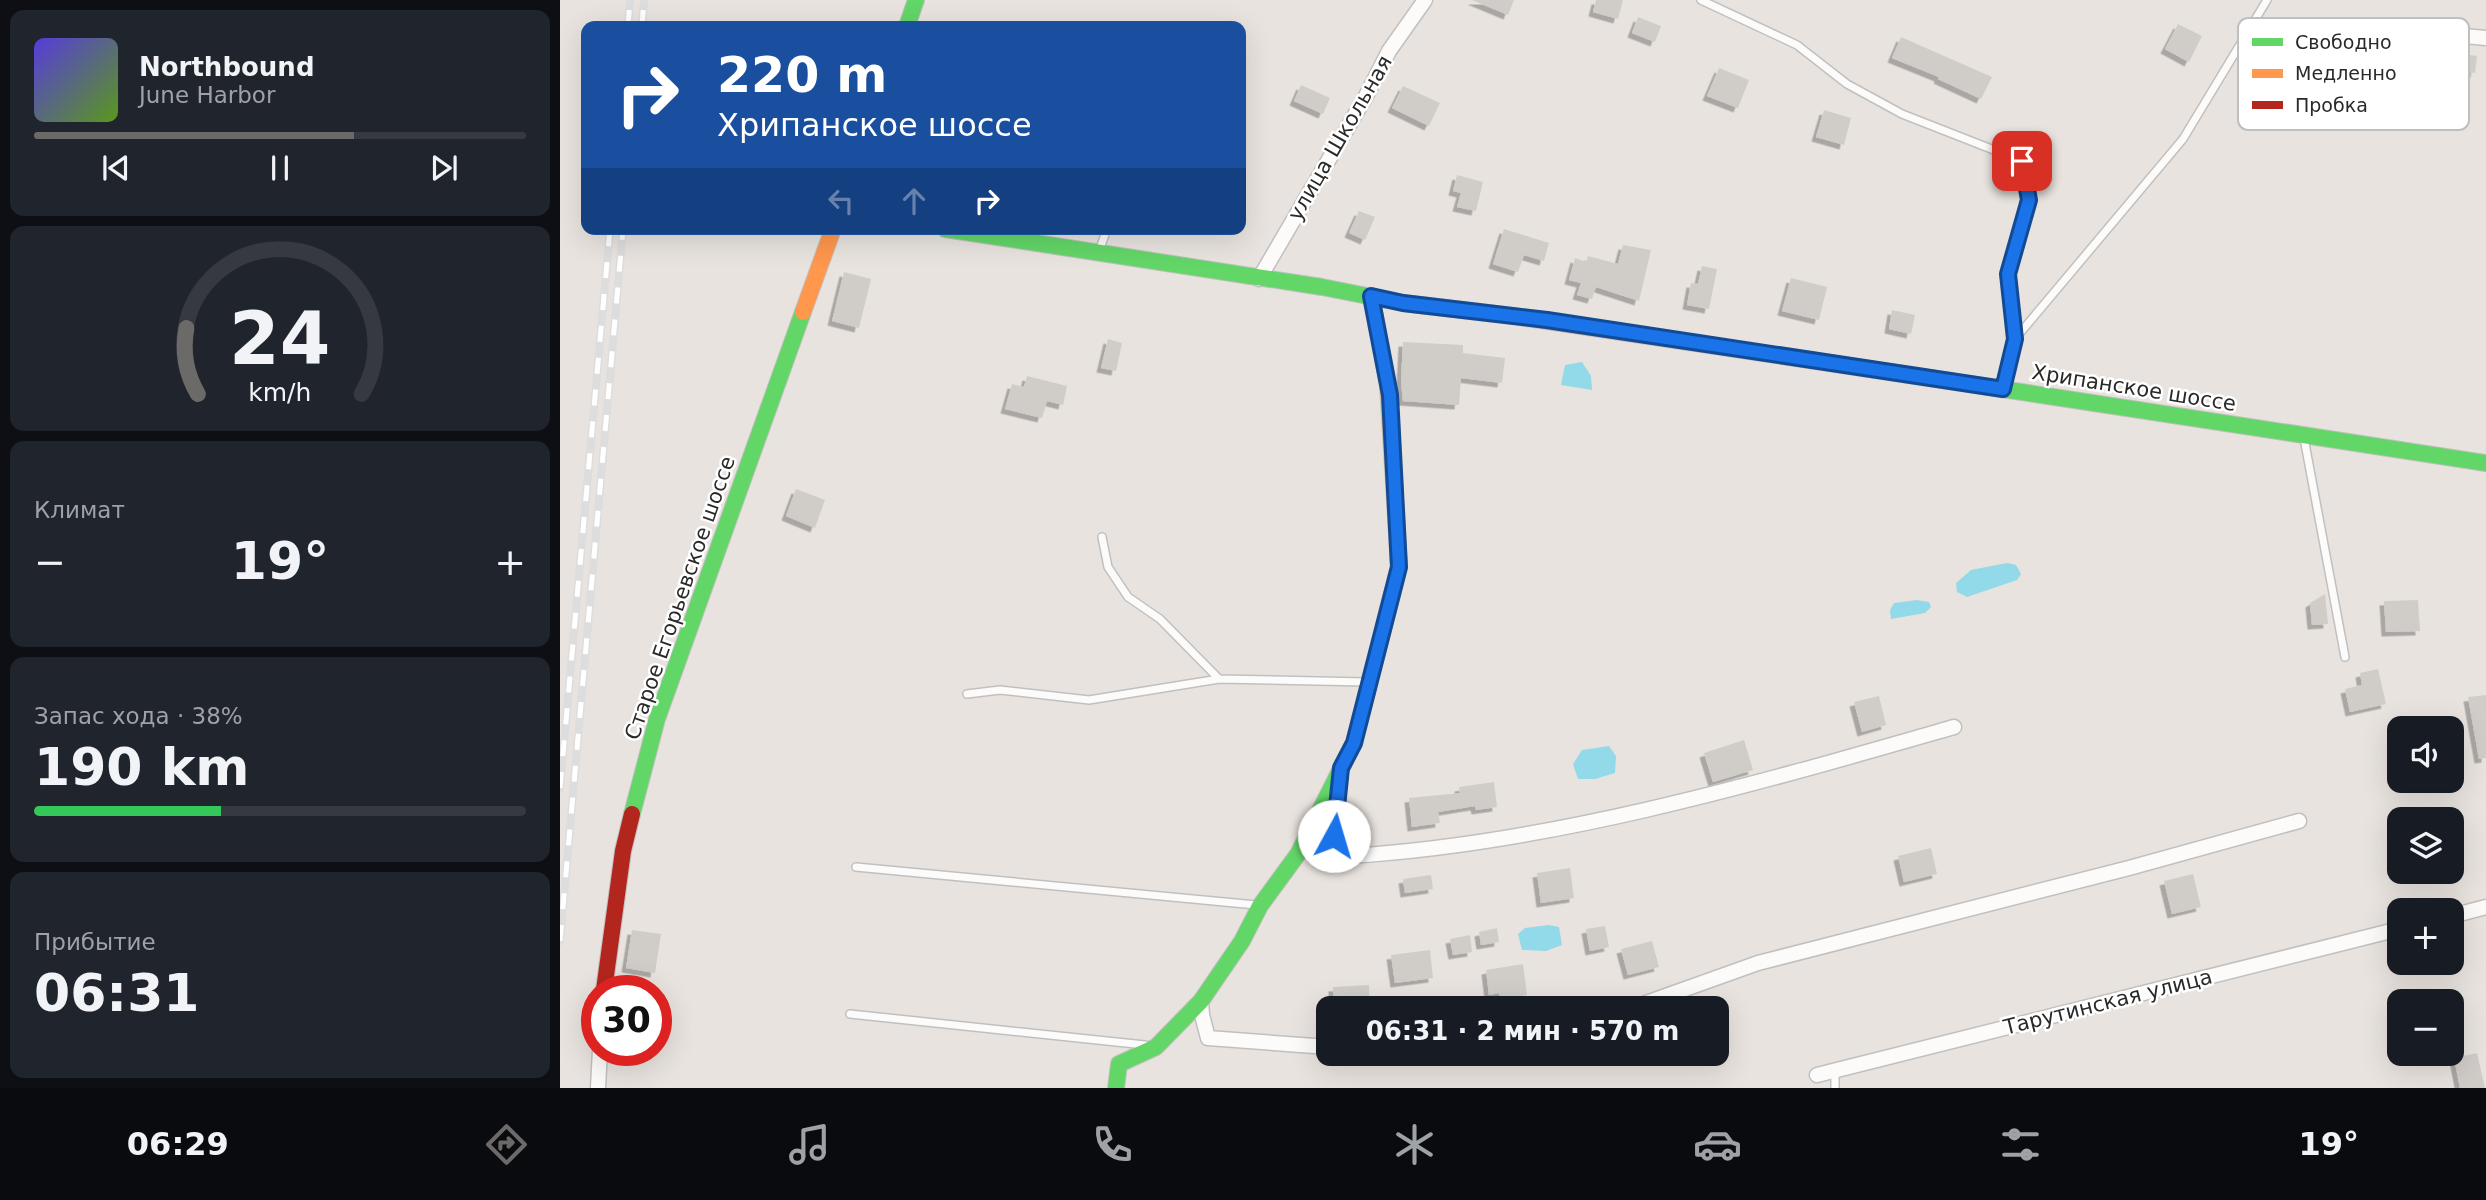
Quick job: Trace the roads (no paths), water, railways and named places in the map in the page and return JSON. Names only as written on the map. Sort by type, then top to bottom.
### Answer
[{"type":"street","points":[[909,21],[916,0]]},
{"type":"street","name":"улица Школьная","points":[[1259,279],[1366,96],[1389,51],[1425,0]]},
{"type":"street","name":"Старое Егорьевское шоссе","points":[[606,975],[623,850],[657,719],[831,235]]},
{"type":"street","name":"Хрипанское шоссе","points":[[983,235],[1403,303],[1547,320],[2486,463]]},
{"type":"street","points":[[1116,1088],[1119,1064],[1156,1047],[1201,1001],[1242,941],[1260,906],[1298,854],[1354,743],[1399,567],[1390,395],[1371,296]]},
{"type":"street","points":[[1341,768],[1334,836],[1348,856],[1402,853],[1528,833],[1652,807],[1834,761],[1954,727]]},
{"type":"street","points":[[1666,996],[1758,963],[2129,868],[2299,821]]},
{"type":"street","points":[[2464,913],[2486,907]]},
{"type":"street","name":"Тарутинская улица","points":[[1817,1076],[2387,932]]},
{"type":"street","points":[[1201,1001],[1208,1038],[1316,1046]]},
{"type":"street","points":[[598,1088],[599,1066]]},
{"type":"lane","points":[[1701,0],[1797,44],[1847,83],[1902,114],[2022,161],[2029,200],[2008,274],[2015,339],[2003,389]]},
{"type":"lane","points":[[2256,18],[2267,0]]},
{"type":"lane","points":[[2015,339],[2183,139],[2238,48]]},
{"type":"lane","points":[[1098,253],[1105,235]]},
{"type":"lane","points":[[2303,435],[2345,657]]},
{"type":"lane","points":[[1102,537],[1108,567],[1128,597],[1160,620],[1219,680]]},
{"type":"lane","points":[[967,694],[1000,691],[1089,700],[1219,680],[1370,682]]},
{"type":"lane","points":[[856,867],[1260,906]]},
{"type":"lane","points":[[850,1014],[1156,1047]]},
{"type":"lane","points":[[1835,1071],[1835,1088]]},
{"type":"water","points":[[1582,362],[1591,376],[1592,390],[1561,385],[1565,365]]},
{"type":"water","points":[[2007,563],[2016,565],[2021,574],[2017,580],[1967,597],[1957,592],[1956,583],[1971,570]]},
{"type":"water","points":[[1917,600],[1929,602],[1931,607],[1925,613],[1891,619],[1890,610],[1894,603]]},
{"type":"water","points":[[1609,746],[1616,756],[1615,773],[1595,779],[1578,779],[1573,764],[1582,750]]},
{"type":"water","points":[[1549,925],[1559,927],[1562,945],[1546,951],[1522,950],[1518,934],[1525,928]]},
{"type":"railway","points":[[628,21],[630,0]]},
{"type":"railway","points":[[642,21],[644,0]]},
{"type":"railway","points":[[560,788],[609,235]]},
{"type":"railway","points":[[560,941],[622,235]]}]
